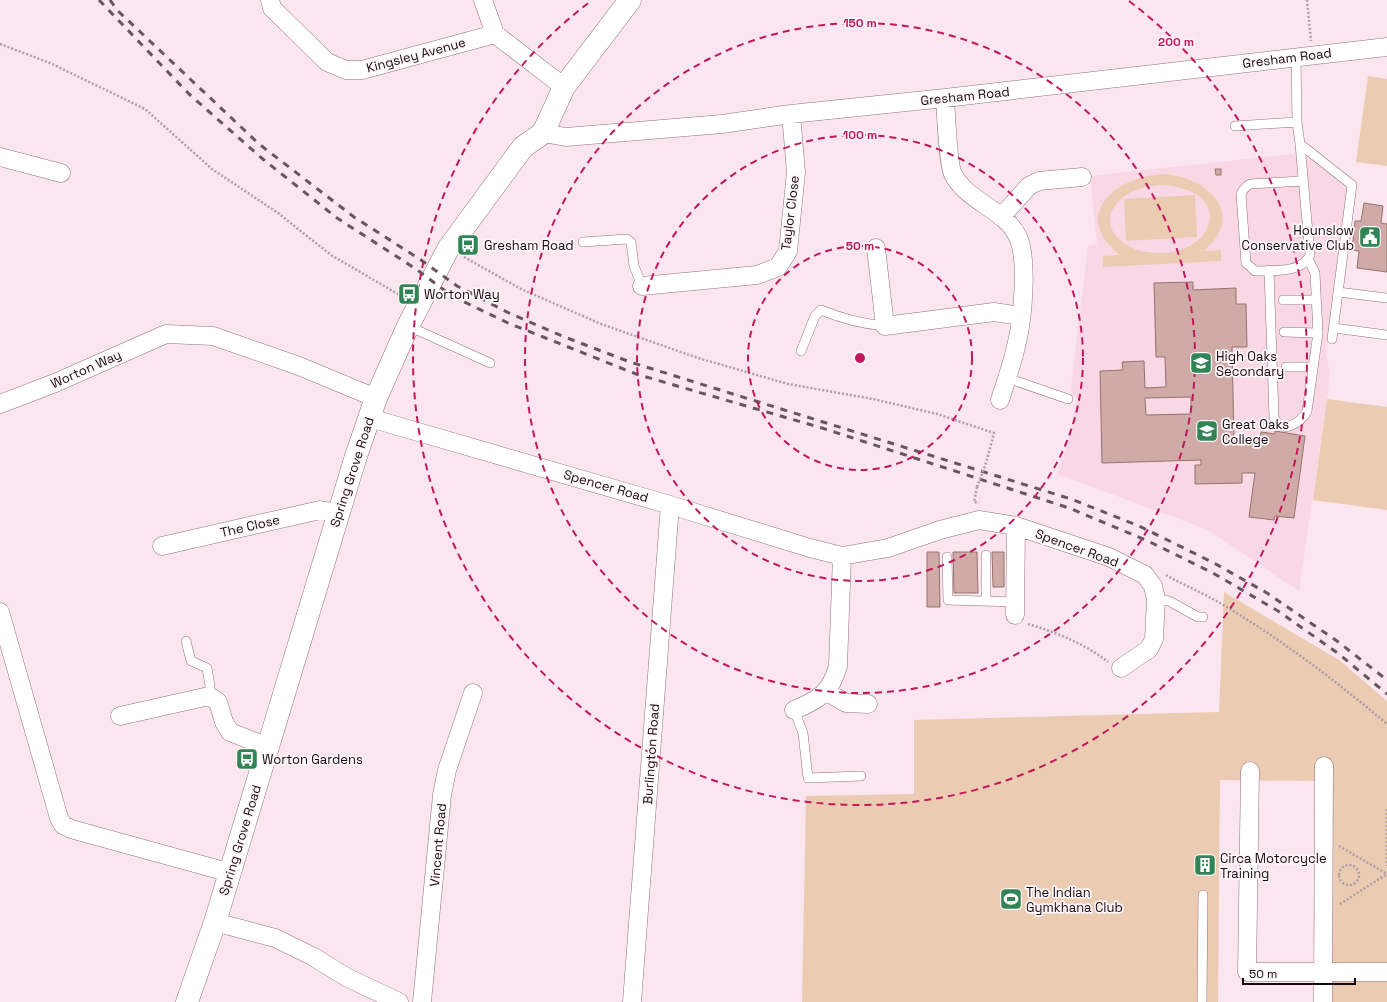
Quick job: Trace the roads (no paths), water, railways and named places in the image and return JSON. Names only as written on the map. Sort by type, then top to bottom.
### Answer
[{"type":"main road","points":[[543,133],[564,87],[630,0]]},
{"type":"main road","name":"Spring Grove Road","points":[[187,1002],[216,922],[337,513],[373,408],[418,304],[448,249],[523,147],[543,133]]},
{"type":"street","name":"Kingsley Avenue","points":[[270,0],[272,8],[327,62],[346,70],[362,70],[495,34]]},
{"type":"street","points":[[483,0],[495,34],[564,87]]},
{"type":"street","name":"Gresham Road","points":[[543,133],[573,136],[722,124],[791,114],[945,98],[1387,47]]},
{"type":"street","points":[[945,98],[952,172],[959,185],[1001,217],[1018,236],[1023,254],[1023,290],[1018,341],[1000,400]]},
{"type":"street","name":"Taylor Close","points":[[642,286],[757,275],[778,268],[788,251],[796,172],[791,114]]},
{"type":"street","points":[[0,157],[61,173]]},
{"type":"street","points":[[1001,217],[1029,186],[1039,181],[1082,177]]},
{"type":"street","points":[[876,248],[885,326],[994,312],[1021,316]]},
{"type":"street","name":"Worton Way","points":[[0,404],[55,383],[166,334],[213,336],[299,366],[373,408]]},
{"type":"street","name":"Spencer Road","points":[[373,408],[670,505],[810,548],[842,556],[888,548],[940,530],[979,520],[1016,526],[1109,557],[1145,575],[1153,586],[1156,599],[1154,639],[1149,649],[1121,668]]},
{"type":"street","name":"Burlington Road","points":[[632,1002],[670,505]]},
{"type":"street","name":"The Close","points":[[162,546],[320,510],[337,513]]},
{"type":"street","name":"Spencer Road","points":[[1015,609],[1016,526]]},
{"type":"street","points":[[794,710],[810,704],[827,692],[834,679],[838,666],[842,556]]},
{"type":"street","points":[[0,612],[59,818],[63,824],[71,829],[230,873]]},
{"type":"street","points":[[827,692],[846,703],[868,704]]},
{"type":"street","name":"Vincent Road","points":[[422,1002],[442,795],[447,770],[473,693]]},
{"type":"street","points":[[120,716],[209,696],[218,702],[224,722],[230,732],[268,747]]},
{"type":"street","points":[[1323,1002],[1324,766]]},
{"type":"street","points":[[1250,771],[1247,972],[1387,972]]},
{"type":"street","points":[[216,922],[275,938],[312,956],[348,978],[399,1002]]},
{"type":"lane","points":[[1303,181],[1250,184],[1245,187],[1241,194],[1246,263],[1255,271],[1296,268],[1308,260],[1310,255],[1300,144],[1297,122],[1304,56]]},
{"type":"lane","points":[[1236,126],[1297,122]]},
{"type":"lane","points":[[1300,144],[1352,185],[1332,339]]},
{"type":"lane","points":[[583,242],[627,239],[631,242],[634,266],[642,286]]},
{"type":"lane","points":[[1269,270],[1274,417],[1280,424],[1292,426],[1303,419],[1307,411],[1318,333],[1315,273],[1308,260]]},
{"type":"lane","points":[[1338,292],[1387,298]]},
{"type":"lane","points":[[1283,300],[1316,300]]},
{"type":"lane","points":[[801,351],[815,316],[821,310],[840,318],[865,324],[885,326]]},
{"type":"lane","points":[[408,326],[490,363]]},
{"type":"lane","points":[[1334,328],[1387,335]]},
{"type":"lane","points":[[1284,332],[1318,333]]},
{"type":"lane","points":[[1286,367],[1313,367]]},
{"type":"lane","points":[[1007,378],[1068,399]]},
{"type":"lane","points":[[986,555],[986,600]]},
{"type":"lane","points":[[947,557],[948,600],[986,600],[1015,609]]},
{"type":"lane","points":[[1156,599],[1169,601],[1198,616],[1203,617]]},
{"type":"lane","points":[[186,641],[191,661],[207,668],[210,686],[209,696]]},
{"type":"lane","points":[[794,710],[803,733],[808,778],[861,776]]},
{"type":"lane","points":[[1202,1002],[1203,895]]},
{"type":"railway","points":[[99,0],[189,94],[264,160],[337,218],[416,269],[452,296],[508,323],[636,374],[822,428],[1069,508],[1148,541],[1213,573],[1278,611],[1339,654],[1387,694]]},
{"type":"railway","points":[[110,0],[117,10],[259,144],[354,217],[421,260],[457,286],[509,313],[562,336],[630,362],[1071,499],[1139,526],[1214,563],[1267,593],[1337,641],[1387,680]]},
{"type":"place","name":"Hounslow Conservative Club","points":[[1370,237]]},
{"type":"place","name":"Gresham Road","points":[[468,245]]},
{"type":"place","name":"Worton Way","points":[[409,294]]},
{"type":"place","name":"High Oaks Secondary","points":[[1201,363]]},
{"type":"place","name":"Great Oaks College","points":[[1207,431]]},
{"type":"place","name":"Worton Gardens","points":[[247,759]]},
{"type":"place","name":"Circa Motorcycle Training","points":[[1205,865]]},
{"type":"place","name":"The Indian Gymkhana Club","points":[[1011,899]]}]
